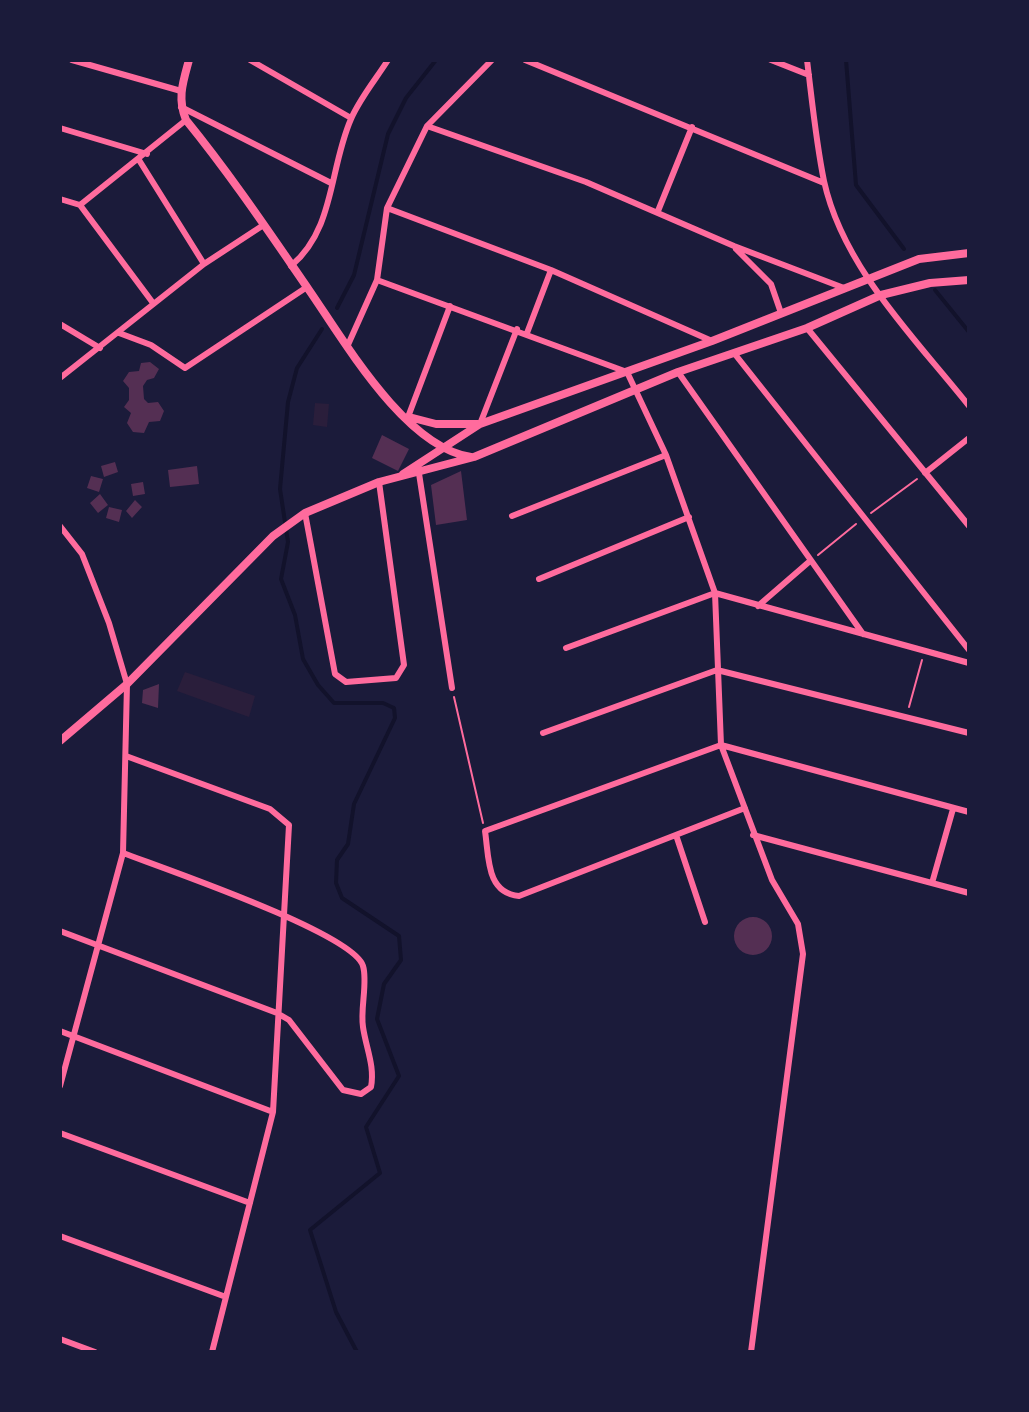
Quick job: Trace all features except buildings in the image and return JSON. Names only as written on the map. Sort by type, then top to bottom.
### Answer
[{"type":"street","points":[[72,60],[181,91]]},
{"type":"street","points":[[189,60],[181,91],[181,107],[186,120],[347,347],[376,387],[440,447],[474,457]]},
{"type":"street","points":[[250,60],[351,118]]},
{"type":"street","points":[[291,266],[309,251],[328,210],[331,183],[351,118],[388,60]]},
{"type":"street","points":[[347,347],[377,280],[387,208],[427,126],[492,60]]},
{"type":"street","points":[[525,60],[824,183]]},
{"type":"street","points":[[771,60],[809,75]]},
{"type":"street","points":[[807,60],[824,183],[841,230],[881,295],[969,406]]},
{"type":"street","points":[[181,107],[331,183]]},
{"type":"street","points":[[80,205],[186,120]]},
{"type":"street","points":[[427,126],[658,211],[734,246],[844,288]]},
{"type":"street","points":[[658,211],[692,127]]},
{"type":"street","points":[[60,128],[147,154]]},
{"type":"street","points":[[139,160],[204,264]]},
{"type":"street","points":[[60,199],[80,205],[153,303]]},
{"type":"street","points":[[387,208],[551,270],[712,341]]},
{"type":"street","points":[[60,378],[204,264],[262,226]]},
{"type":"street","points":[[734,246],[771,284],[781,313]]},
{"type":"street","points":[[418,468],[440,447],[480,424],[712,341],[919,259],[969,253]]},
{"type":"street","points":[[527,333],[551,270]]},
{"type":"street","points":[[377,280],[627,372],[639,391],[689,517],[715,593],[721,745],[772,880],[798,924],[803,972],[751,1352]]},
{"type":"street","points":[[60,741],[127,684],[273,536],[305,513],[418,468],[474,457],[639,391],[678,372],[807,328],[881,295],[930,283],[969,280]]},
{"type":"street","points":[[119,333],[151,345],[185,368],[307,287]]},
{"type":"street","points":[[408,417],[450,306]]},
{"type":"street","points":[[60,324],[100,348]]},
{"type":"street","points":[[807,328],[969,526]]},
{"type":"street","points":[[480,424],[517,329]]},
{"type":"street","points":[[734,353],[969,650]]},
{"type":"street","points":[[678,372],[864,636]]},
{"type":"street","points":[[408,417],[436,424],[480,424]]},
{"type":"street","points":[[925,473],[969,438]]},
{"type":"street","points":[[512,516],[666,455]]},
{"type":"street","points":[[418,468],[452,688]]},
{"type":"street","points":[[305,513],[335,674],[346,682],[396,678],[404,665],[379,482]]},
{"type":"street","points":[[539,579],[689,517]]},
{"type":"street","points":[[60,526],[82,554],[109,623],[127,684],[123,853],[60,1086]]},
{"type":"street","points":[[758,606],[810,561]]},
{"type":"street","points":[[566,648],[715,593],[969,663]]},
{"type":"street","points":[[543,733],[717,670],[969,733]]},
{"type":"street","points":[[745,808],[519,896],[505,895],[496,888],[485,831],[721,745],[969,812]]},
{"type":"street","points":[[126,756],[261,805],[285,818],[289,825],[273,1112],[212,1352]]},
{"type":"street","points":[[932,883],[953,809]]},
{"type":"street","points":[[676,835],[705,922]]},
{"type":"street","points":[[753,835],[969,893]]},
{"type":"street","points":[[60,931],[277,1013],[289,1020],[343,1090],[361,1094],[371,1087],[373,1076],[362,1019],[364,967],[357,954],[285,915],[123,853]]},
{"type":"street","points":[[60,1031],[273,1112]]},
{"type":"street","points":[[60,1133],[250,1203]]},
{"type":"street","points":[[60,1236],[226,1297]]},
{"type":"street","points":[[60,1339],[95,1352]]},
{"type":"path","points":[[906,718],[925,651]]},
{"type":"path","points":[[452,688],[473,765],[485,831]]},
{"type":"shaded area","points":[[315,403],[329,404],[327,427],[313,425]]},
{"type":"shaded area","points":[[185,672],[255,696],[249,717],[177,691]]},
{"type":"waterway","points":[[337,308],[354,275],[388,134],[406,98],[436,60]]},
{"type":"waterway","points":[[846,60],[856,185],[904,249]]},
{"type":"waterway","points":[[935,290],[969,332]]},
{"type":"waterway","points":[[322,329],[297,368],[288,402],[280,489],[288,542],[281,579],[295,615],[303,659],[318,685],[334,703],[383,703],[394,708],[395,718],[354,804],[348,844],[337,860],[336,883],[342,898],[399,936],[401,960],[384,984],[377,1019],[399,1076],[366,1127],[380,1173],[310,1230],[336,1312],[357,1352]]}]
